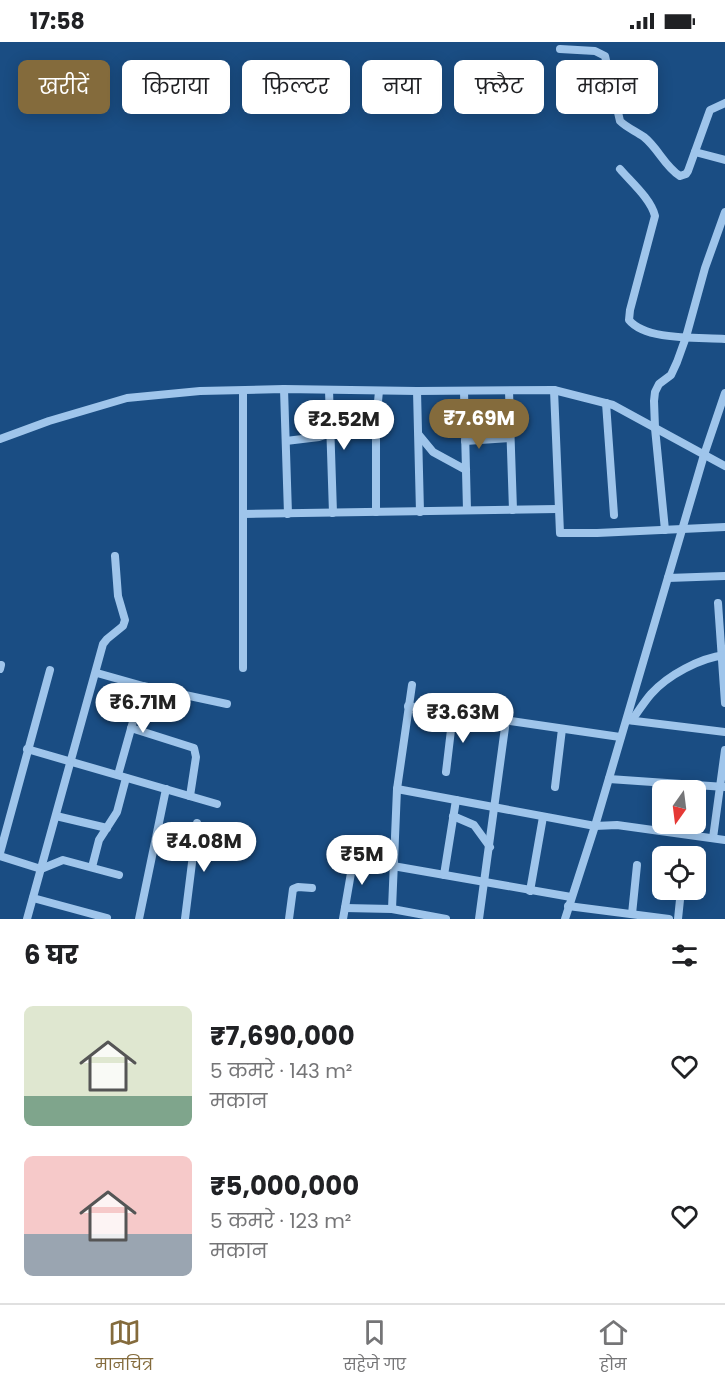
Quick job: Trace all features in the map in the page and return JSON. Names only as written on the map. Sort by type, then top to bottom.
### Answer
[{"type":"street","points":[[560,49],[595,51],[605,56],[620,121],[648,141],[680,176],[686,174],[710,110],[725,103]]},
{"type":"street","points":[[695,152],[725,160]]},
{"type":"street","points":[[620,169],[649,203],[655,216],[629,320],[648,333],[725,339]]},
{"type":"street","points":[[665,530],[655,428],[656,389],[671,375],[686,337],[705,268],[725,212]]},
{"type":"street","points":[[284,389],[288,514]]},
{"type":"street","points":[[329,390],[333,513]]},
{"type":"street","points":[[0,439],[49,421],[127,398],[200,391],[554,390],[606,403],[725,466]]},
{"type":"street","points":[[554,390],[557,509],[560,533],[725,527]]},
{"type":"street","points":[[243,391],[243,668]]},
{"type":"street","points":[[376,512],[376,423],[379,391]]},
{"type":"street","points":[[417,391],[420,512]]},
{"type":"street","points":[[464,391],[467,510]]},
{"type":"street","points":[[509,391],[513,510]]},
{"type":"street","points":[[629,720],[704,454],[722,413],[725,393]]},
{"type":"street","points":[[606,403],[614,515]]},
{"type":"street","points":[[286,441],[331,435],[355,425],[376,423]]},
{"type":"street","points":[[418,435],[433,452],[466,470]]},
{"type":"street","points":[[465,441],[510,438]]},
{"type":"street","points":[[243,514],[557,509]]},
{"type":"street","points":[[27,919],[104,644],[123,626],[125,620],[118,596],[115,556]]},
{"type":"street","points":[[668,578],[725,576]]},
{"type":"street","points":[[718,603],[725,703]]},
{"type":"street","points":[[565,919],[595,826],[620,737],[629,720],[652,693],[668,681],[703,661],[723,655]]},
{"type":"street","points":[[50,670],[0,854],[41,869],[63,860],[119,875]]},
{"type":"street","points":[[97,673],[143,686],[227,704]]},
{"type":"street","points":[[392,909],[397,789],[412,685]]},
{"type":"street","points":[[92,867],[99,840],[117,812],[131,728],[143,686]]},
{"type":"street","points":[[408,706],[620,737]]},
{"type":"street","points":[[446,772],[453,713]]},
{"type":"street","points":[[479,919],[506,720]]},
{"type":"street","points":[[629,720],[725,732]]},
{"type":"street","points":[[131,728],[194,748],[196,757],[190,796]]},
{"type":"street","points":[[555,787],[562,729]]},
{"type":"street","points":[[27,749],[217,804]]},
{"type":"street","points":[[713,838],[722,787],[725,750]]},
{"type":"street","points":[[609,779],[722,787]]},
{"type":"street","points":[[139,919],[166,789]]},
{"type":"street","points":[[397,789],[595,826],[617,825],[725,840]]},
{"type":"street","points":[[444,875],[456,800]]},
{"type":"street","points":[[56,816],[107,828]]},
{"type":"street","points":[[453,816],[474,825],[490,847]]},
{"type":"street","points":[[530,891],[543,817]]},
{"type":"street","points":[[185,919],[197,823]]},
{"type":"street","points":[[344,919],[356,850]]},
{"type":"street","points":[[632,914],[637,865]]},
{"type":"street","points":[[393,866],[530,891],[569,902],[669,919]]},
{"type":"street","points":[[289,919],[293,889],[312,888]]},
{"type":"street","points":[[33,898],[107,918]]},
{"type":"street","points":[[678,919],[680,900]]},
{"type":"street","points":[[345,908],[392,909],[446,919]]}]
